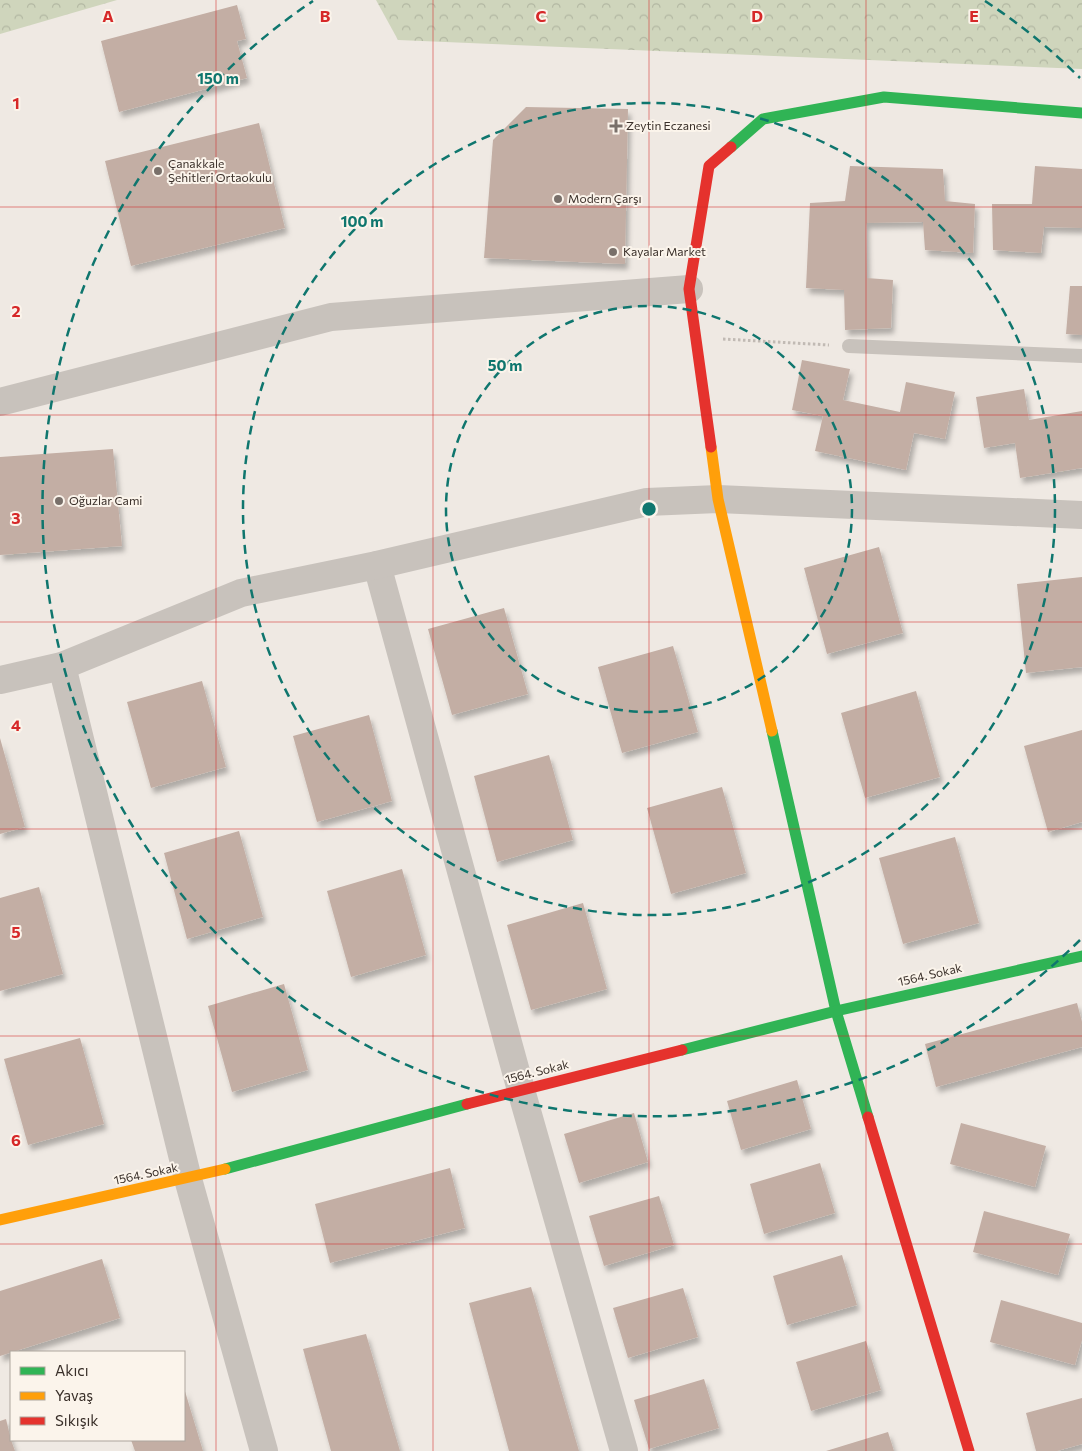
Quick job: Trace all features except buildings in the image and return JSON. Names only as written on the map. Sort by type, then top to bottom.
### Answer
[{"type":"street","points":[[969,1451],[836,1011],[718,499],[689,289],[709,166],[763,118],[884,97],[1082,113]]},
{"type":"street","points":[[0,402],[331,317],[689,289]]},
{"type":"street","points":[[0,680],[62,666],[241,593],[377,565],[646,502],[718,499],[1082,515]]},
{"type":"street","points":[[377,565],[521,1090],[624,1451]]},
{"type":"street","points":[[62,666],[188,1179],[264,1451]]},
{"type":"street","name":"1564. Sokak","points":[[0,1220],[188,1179],[521,1090],[836,1011],[1082,956]]},
{"type":"lane","points":[[848,346],[1082,356]]},
{"type":"path","points":[[695,337],[848,346]]},
{"type":"green space","points":[[0,0],[117,0],[0,34]]},
{"type":"green space","points":[[376,0],[1082,0],[1082,69],[398,40]]},
{"type":"traffic: fast","points":[[731,147],[763,119],[884,97],[1082,113]]},
{"type":"traffic: fast","points":[[772,731],[836,1011],[868,1117]]},
{"type":"traffic: fast","points":[[682,1050],[836,1011],[1082,956]]},
{"type":"traffic: fast","points":[[225,1169],[467,1104]]},
{"type":"traffic: slow","points":[[711,447],[718,499],[772,731]]},
{"type":"traffic: slow","points":[[0,1220],[225,1169]]},
{"type":"traffic: jam","points":[[711,447],[689,289],[709,166],[731,147]]},
{"type":"traffic: jam","points":[[467,1104],[682,1050]]},
{"type":"traffic: jam","points":[[868,1117],[969,1451]]},
{"type":"place","name":"Zeytin Eczanesi","points":[[616,126]]},
{"type":"place","name":"Çanakkale Şehitleri Ortaokulu","points":[[158,171]]},
{"type":"place","name":"Modern Çarşı","points":[[558,199]]},
{"type":"place","name":"Kayalar Market","points":[[613,252]]},
{"type":"place","name":"Oğuzlar Cami","points":[[59,501]]}]
